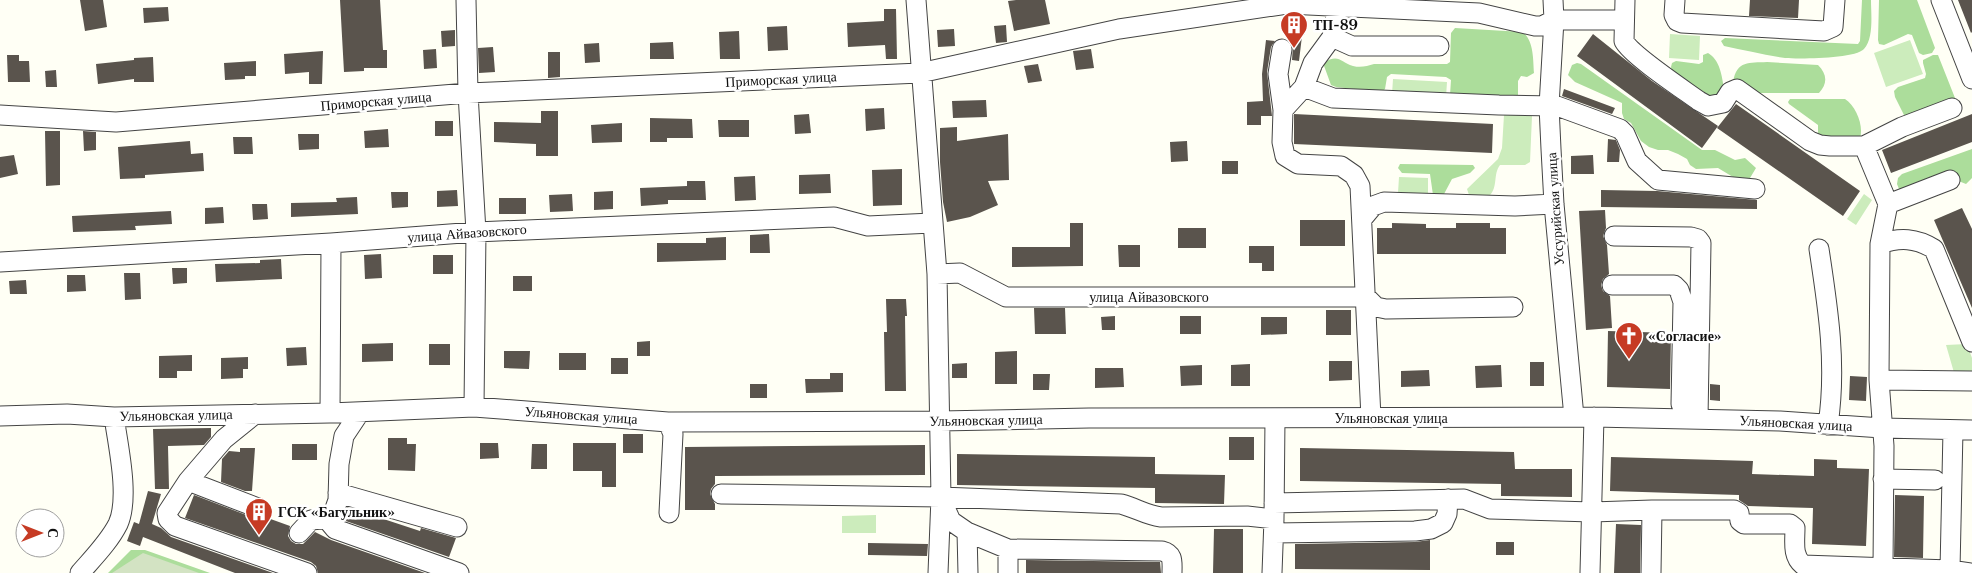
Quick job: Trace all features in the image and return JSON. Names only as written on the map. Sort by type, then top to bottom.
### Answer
[{"type":"street","points":[[466,0],[468,93],[476,232],[474,407]]},
{"type":"street","points":[[916,0],[920,73],[937,274],[941,497],[938,573]]},
{"type":"street","name":"Уссурийская улица","points":[[1553,0],[1554,20],[1549,106],[1554,204],[1574,417]]},
{"type":"street","points":[[1625,0],[1625,44],[1699,101],[1708,106],[1717,105],[1723,103],[1733,90],[1738,89],[1810,141],[1820,145],[1864,146],[1902,127],[1952,108]]},
{"type":"street","points":[[1675,0],[1674,15],[1677,22],[1824,31],[1832,27],[1835,0]]},
{"type":"street","points":[[1941,0],[1972,79]]},
{"type":"street","points":[[1283,110],[1304,87],[1313,63],[1332,37],[1340,3]]},
{"type":"street","name":"Приморская улица","points":[[0,115],[116,122],[468,93],[920,73],[1119,29],[1277,4],[1340,3],[1479,13],[1535,26],[1542,26],[1554,20],[1624,20]]},
{"type":"street","points":[[1332,37],[1352,46],[1439,46]]},
{"type":"street","points":[[1282,49],[1278,74],[1283,110],[1282,142],[1285,156],[1298,164],[1341,166],[1354,175],[1360,186],[1371,418]]},
{"type":"street","points":[[1304,87],[1333,98],[1559,106],[1620,129],[1625,134],[1637,162],[1658,180],[1744,186],[1755,189]]},
{"type":"street","points":[[1864,146],[1888,204],[1880,244],[1878,380],[1882,428],[1883,567]]},
{"type":"street","points":[[1888,204],[1950,180]]},
{"type":"street","points":[[1363,218],[1373,206],[1384,202],[1515,206],[1554,204]]},
{"type":"street","name":"улица Айвазовского","points":[[0,262],[331,243],[476,232],[834,217],[868,226],[932,223]]},
{"type":"street","points":[[1614,236],[1691,237],[1698,239],[1701,243],[1698,419]]},
{"type":"street","points":[[1880,244],[1901,238],[1923,242],[1934,249],[1972,342]]},
{"type":"street","points":[[330,413],[331,243]]},
{"type":"street","points":[[1819,249],[1831,331],[1832,401],[1828,424]]},
{"type":"street","name":"улица Айвазовского","points":[[937,274],[960,274],[1006,297],[1366,296]]},
{"type":"street","points":[[1612,285],[1674,285],[1679,290],[1683,302],[1681,404],[1685,411],[1698,419]]},
{"type":"street","points":[[1366,296],[1376,307],[1386,309],[1513,307]]},
{"type":"street","points":[[1878,380],[1972,381]]},
{"type":"street","name":"Ульяновская улица","points":[[0,416],[67,414],[114,417],[330,413],[474,407],[668,422],[940,421],[1090,418],[1594,417],[1698,419],[1963,430]]},
{"type":"street","points":[[360,412],[344,436],[339,464],[338,500],[330,523],[335,529],[459,573]]},
{"type":"street","points":[[255,414],[224,439],[188,481],[167,513],[168,519],[175,526],[307,573]]},
{"type":"street","points":[[80,573],[118,524],[122,510],[122,487],[114,417]]},
{"type":"street","points":[[1590,573],[1594,417]]},
{"type":"street","points":[[1272,573],[1275,419]]},
{"type":"street","points":[[668,422],[673,434],[669,513]]},
{"type":"street","points":[[1949,572],[1963,430]]},
{"type":"street","points":[[1883,479],[1935,480]]},
{"type":"street","points":[[188,481],[258,508]]},
{"type":"street","points":[[338,493],[457,527]]},
{"type":"street","points":[[721,494],[941,497],[1121,504],[1136,508],[1148,515],[1161,517],[1247,516],[1415,531],[1431,529],[1443,523],[1448,499]]},
{"type":"street","points":[[941,497],[951,521],[967,532],[1008,549],[1162,551],[1168,552],[1172,557],[1172,573]]},
{"type":"street","points":[[1274,518],[1448,499],[1464,499],[1490,509],[1592,512],[1734,510],[1739,513],[1740,521],[1744,524],[1790,524],[1795,528],[1795,555],[1797,560],[1803,565],[1883,567],[1970,573]]},
{"type":"street","points":[[1651,573],[1652,510]]},
{"type":"street","points":[[299,532],[311,520],[332,518]]},
{"type":"street","points":[[967,532],[968,573]]},
{"type":"street","points":[[1008,549],[1008,573]]},
{"type":"green space","points":[[1862,0],[1871,0],[1869,39],[1864,49],[1850,55],[1826,58],[1785,58],[1724,46],[1721,41],[1725,38],[1858,44],[1860,41]]},
{"type":"green space","points":[[1879,0],[1917,0],[1935,48],[1932,53],[1923,55],[1919,53],[1912,35],[1908,34],[1884,45],[1879,44]]},
{"type":"green space","points":[[1455,28],[1523,32],[1527,36],[1531,46],[1534,73],[1527,77],[1521,76],[1518,81],[1518,97],[1450,95],[1451,80],[1446,77],[1391,74],[1387,77],[1385,89],[1382,92],[1336,87],[1331,85],[1323,63],[1336,58],[1359,67],[1374,64],[1447,64],[1450,62],[1451,33]]},
{"type":"green space","points":[[1670,34],[1700,36],[1699,60],[1669,58]]},
{"type":"green space","points":[[1910,40],[1923,74],[1886,87],[1874,53]]},
{"type":"green space","points":[[1708,53],[1718,64],[1724,89],[1715,100],[1673,75],[1671,67],[1672,63],[1676,61],[1699,64],[1703,62],[1703,55]]},
{"type":"green space","points":[[1933,55],[1938,55],[1955,98],[1953,102],[1906,119],[1894,91],[1898,87],[1925,78],[1923,60]]},
{"type":"green space","points":[[1767,62],[1818,65],[1825,75],[1824,86],[1819,93],[1755,93],[1733,82],[1737,70],[1741,66],[1749,63]]},
{"type":"green space","points":[[1577,63],[1702,150],[1715,150],[1735,160],[1745,158],[1756,168],[1750,178],[1738,180],[1718,168],[1696,169],[1690,165],[1687,159],[1678,154],[1668,150],[1658,150],[1649,147],[1641,141],[1631,123],[1624,119],[1622,103],[1575,82],[1568,75],[1572,65]]},
{"type":"green space","points":[[1393,79],[1447,82],[1446,97],[1392,94]]},
{"type":"green space","points":[[1790,99],[1845,99],[1856,111],[1861,128],[1860,138],[1818,137],[1818,125],[1789,104]]},
{"type":"green space","points":[[1508,111],[1530,112],[1532,116],[1530,162],[1525,165],[1500,165],[1494,188],[1490,195],[1469,195],[1467,189],[1498,159],[1502,148],[1504,115]]},
{"type":"green space","points":[[1972,149],[1972,178],[1966,184],[1951,178],[1904,190],[1899,189],[1897,184],[1898,178],[1902,174]]},
{"type":"green space","points":[[1400,164],[1473,165],[1475,168],[1470,173],[1452,179],[1444,194],[1433,195],[1430,174],[1402,173],[1398,168]]},
{"type":"green space","points":[[1399,177],[1428,178],[1428,194],[1398,193]]},
{"type":"green space","points":[[1864,194],[1872,200],[1856,225],[1847,219]]},
{"type":"green space","points":[[1967,344],[1972,358],[1972,376],[1955,376],[1946,345]]},
{"type":"green space","points":[[876,515],[876,533],[842,533],[842,516]]},
{"type":"green space","points":[[131,550],[145,550],[210,573],[108,573]]},
{"type":"green space","points":[[143,553],[199,573],[112,573]]},
{"type":"building","points":[[80,0],[103,0],[107,27],[85,31]]},
{"type":"building","points":[[340,0],[380,0],[383,50],[387,50],[387,68],[364,68],[364,71],[344,72]]},
{"type":"building","points":[[1045,0],[1050,24],[1014,31],[1008,1]]},
{"type":"building","points":[[1750,0],[1799,0],[1798,18],[1749,16]]},
{"type":"building","points":[[1958,0],[1972,0],[1971,33]]},
{"type":"building","points":[[168,7],[169,21],[144,23],[143,8]]},
{"type":"building","points":[[884,9],[896,9],[897,59],[886,59],[885,45],[848,47],[847,23],[884,21]]},
{"type":"building","points":[[1291,15],[1305,16],[1305,34],[1302,36],[1299,61],[1292,60],[1293,45],[1288,40],[1290,38]]},
{"type":"building","points":[[1006,25],[1007,42],[996,43],[994,26]]},
{"type":"building","points":[[787,26],[788,50],[768,51],[767,27]]},
{"type":"building","points":[[954,29],[955,46],[938,47],[937,30]]},
{"type":"building","points":[[455,30],[455,46],[442,47],[441,31]]},
{"type":"building","points":[[739,31],[740,59],[720,59],[719,32]]},
{"type":"building","points":[[1593,34],[1652,81],[1718,126],[1702,148],[1577,56]]},
{"type":"building","points":[[1266,40],[1275,41],[1271,47],[1267,72],[1272,116],[1261,116],[1261,125],[1247,125],[1247,102],[1263,101],[1262,74]]},
{"type":"building","points":[[673,42],[674,59],[650,59],[650,43]]},
{"type":"building","points":[[599,43],[600,62],[585,63],[584,44]]},
{"type":"building","points":[[493,47],[495,72],[479,73],[478,48]]},
{"type":"building","points":[[436,49],[437,68],[424,69],[423,50]]},
{"type":"building","points":[[1091,49],[1094,68],[1076,70],[1073,51]]},
{"type":"building","points":[[323,51],[322,84],[309,84],[309,72],[285,74],[284,54]]},
{"type":"building","points":[[548,52],[560,52],[560,77],[548,78]]},
{"type":"building","points":[[7,55],[19,55],[19,61],[29,61],[30,82],[8,82]]},
{"type":"building","points":[[153,57],[154,82],[134,82],[134,79],[98,84],[96,64]]},
{"type":"building","points":[[256,61],[256,76],[245,76],[245,79],[225,80],[224,63]]},
{"type":"building","points":[[1038,64],[1042,81],[1028,83],[1024,66]]},
{"type":"building","points":[[56,70],[57,87],[46,87],[45,71]]},
{"type":"building","points":[[1564,89],[1615,108],[1612,114],[1562,96]]},
{"type":"building","points":[[986,100],[987,117],[953,118],[952,101]]},
{"type":"building","points":[[1736,104],[1860,191],[1843,216],[1717,128]]},
{"type":"building","points":[[884,108],[885,129],[866,131],[865,109]]},
{"type":"building","points":[[541,111],[558,111],[558,156],[536,156],[536,144],[494,142],[494,122],[541,123]]},
{"type":"building","points":[[809,114],[811,133],[795,134],[794,115]]},
{"type":"building","points":[[1294,114],[1493,124],[1492,153],[1294,144]]},
{"type":"building","points":[[1972,114],[1972,142],[1891,173],[1882,150]]},
{"type":"building","points":[[650,118],[692,119],[693,138],[667,138],[667,142],[650,142]]},
{"type":"building","points":[[718,120],[749,120],[749,137],[719,137]]},
{"type":"building","points":[[435,121],[453,121],[453,136],[435,136]]},
{"type":"building","points":[[622,123],[622,142],[592,143],[591,125]]},
{"type":"building","points":[[957,127],[957,141],[1008,134],[1009,180],[988,181],[998,205],[970,217],[947,222],[943,202],[940,162],[940,128]]},
{"type":"building","points":[[388,129],[389,147],[365,148],[364,131]]},
{"type":"building","points":[[45,131],[60,131],[60,185],[46,186]]},
{"type":"building","points":[[83,131],[96,132],[96,150],[84,151]]},
{"type":"building","points":[[298,134],[319,134],[319,149],[299,150]]},
{"type":"building","points":[[233,137],[252,137],[253,154],[234,154]]},
{"type":"building","points":[[1608,139],[1616,140],[1620,150],[1619,162],[1607,162]]},
{"type":"building","points":[[190,141],[191,154],[203,153],[204,171],[145,175],[145,178],[120,179],[118,147]]},
{"type":"building","points":[[1187,141],[1188,161],[1171,162],[1170,142]]},
{"type":"building","points":[[14,155],[18,174],[0,178],[0,157]]},
{"type":"building","points":[[1593,155],[1594,174],[1571,174],[1571,156]]},
{"type":"building","points":[[1222,161],[1238,161],[1238,174],[1222,174]]},
{"type":"building","points":[[902,169],[902,205],[873,206],[872,170]]},
{"type":"building","points":[[830,174],[831,193],[799,194],[799,175]]},
{"type":"building","points":[[755,176],[756,200],[735,201],[734,177]]},
{"type":"building","points":[[687,181],[705,181],[706,200],[668,200],[668,204],[641,206],[640,188],[687,186]]},
{"type":"building","points":[[457,190],[458,206],[437,207],[437,191]]},
{"type":"building","points":[[1601,190],[1657,191],[1757,200],[1757,209],[1601,207]]},
{"type":"building","points":[[613,191],[613,209],[594,210],[594,192]]},
{"type":"building","points":[[391,192],[408,192],[408,207],[392,208]]},
{"type":"building","points":[[572,194],[573,211],[550,212],[549,195]]},
{"type":"building","points":[[357,197],[358,214],[291,217],[291,203],[337,202],[336,198]]},
{"type":"building","points":[[499,198],[526,198],[526,214],[499,214]]},
{"type":"building","points":[[252,204],[267,204],[268,219],[253,220]]},
{"type":"building","points":[[223,207],[224,223],[205,224],[205,208]]},
{"type":"building","points":[[1962,208],[1972,229],[1972,308],[1934,220]]},
{"type":"building","points":[[1605,210],[1606,228],[1603,236],[1607,245],[1609,274],[1603,279],[1601,285],[1603,291],[1610,296],[1612,328],[1586,330],[1579,211]]},
{"type":"building","points":[[171,211],[172,224],[135,226],[136,230],[73,232],[72,216]]},
{"type":"building","points":[[1300,220],[1345,220],[1345,246],[1300,246]]},
{"type":"building","points":[[1070,223],[1083,223],[1083,266],[1012,267],[1012,247],[1070,247]]},
{"type":"building","points":[[1392,223],[1426,224],[1426,228],[1456,228],[1456,223],[1490,223],[1490,228],[1506,228],[1506,254],[1377,254],[1377,228],[1392,228]]},
{"type":"building","points":[[1178,228],[1206,228],[1206,248],[1178,248]]},
{"type":"building","points":[[769,234],[770,253],[750,253],[750,235]]},
{"type":"building","points":[[726,237],[726,260],[657,262],[657,243],[706,243],[706,238]]},
{"type":"building","points":[[1118,245],[1140,245],[1140,267],[1119,267]]},
{"type":"building","points":[[1249,246],[1274,246],[1274,271],[1262,271],[1262,263],[1249,263]]},
{"type":"building","points":[[381,254],[382,278],[365,279],[364,255]]},
{"type":"building","points":[[433,255],[453,255],[453,274],[433,274]]},
{"type":"building","points":[[281,259],[282,279],[216,282],[215,264],[260,263],[260,260]]},
{"type":"building","points":[[172,268],[187,268],[187,283],[173,284]]},
{"type":"building","points":[[124,273],[140,273],[141,299],[125,300]]},
{"type":"building","points":[[67,275],[85,275],[86,291],[67,292]]},
{"type":"building","points":[[513,276],[532,276],[532,291],[513,291]]},
{"type":"building","points":[[26,280],[27,294],[10,294],[9,281]]},
{"type":"building","points":[[886,299],[906,299],[906,391],[885,391],[884,332],[887,332]]},
{"type":"building","points":[[1034,308],[1065,308],[1066,334],[1035,334]]},
{"type":"building","points":[[1326,310],[1351,310],[1351,335],[1326,335]]},
{"type":"building","points":[[1115,316],[1115,330],[1102,330],[1101,317]]},
{"type":"building","points":[[1180,316],[1201,316],[1201,334],[1180,334]]},
{"type":"building","points":[[1261,317],[1287,317],[1287,334],[1261,335]]},
{"type":"building","points":[[1608,331],[1671,333],[1670,389],[1607,387]]},
{"type":"building","points":[[650,341],[650,356],[637,356],[637,342]]},
{"type":"building","points":[[393,343],[393,361],[362,362],[362,344]]},
{"type":"building","points":[[429,344],[450,344],[450,365],[429,365]]},
{"type":"building","points":[[306,347],[307,365],[287,366],[286,348]]},
{"type":"building","points":[[504,351],[530,351],[529,369],[504,368]]},
{"type":"building","points":[[1017,351],[1017,384],[995,384],[995,352]]},
{"type":"building","points":[[559,353],[586,353],[586,370],[559,370]]},
{"type":"building","points":[[192,355],[192,371],[177,371],[177,378],[159,378],[159,356]]},
{"type":"building","points":[[248,357],[248,369],[243,369],[243,378],[221,379],[221,358]]},
{"type":"building","points":[[611,358],[628,358],[628,374],[611,374]]},
{"type":"building","points":[[1329,361],[1352,361],[1352,380],[1329,381]]},
{"type":"building","points":[[1530,362],[1544,362],[1544,386],[1530,386]]},
{"type":"building","points":[[967,363],[967,378],[952,378],[952,364]]},
{"type":"building","points":[[1250,364],[1250,386],[1231,386],[1231,365]]},
{"type":"building","points":[[1202,365],[1202,385],[1181,386],[1180,366]]},
{"type":"building","points":[[1501,365],[1502,387],[1476,388],[1475,366]]},
{"type":"building","points":[[1095,368],[1123,368],[1124,387],[1095,388]]},
{"type":"building","points":[[1429,370],[1430,386],[1401,387],[1401,371]]},
{"type":"building","points":[[830,373],[843,373],[843,392],[806,393],[805,379],[830,379]]},
{"type":"building","points":[[1033,374],[1050,374],[1049,390],[1033,390]]},
{"type":"building","points":[[1850,376],[1867,377],[1866,401],[1849,400]]},
{"type":"building","points":[[750,384],[767,384],[767,398],[750,398]]},
{"type":"building","points":[[1710,384],[1720,385],[1720,401],[1710,400]]},
{"type":"building","points":[[211,428],[211,437],[204,445],[168,446],[169,489],[155,489],[153,429]]},
{"type":"building","points":[[623,434],[643,434],[643,453],[623,453]]},
{"type":"building","points":[[1229,437],[1254,437],[1254,460],[1229,460]]},
{"type":"building","points":[[388,438],[407,438],[407,444],[416,444],[415,471],[388,470]]},
{"type":"building","points":[[480,443],[498,443],[499,458],[480,459]]},
{"type":"building","points":[[573,443],[616,443],[616,487],[602,487],[602,471],[573,471]]},
{"type":"building","points":[[292,444],[317,444],[317,460],[292,460]]},
{"type":"building","points":[[532,444],[547,444],[547,469],[531,469]]},
{"type":"building","points":[[925,445],[925,475],[715,476],[715,484],[710,494],[715,504],[715,510],[685,510],[685,447]]},
{"type":"building","points":[[240,448],[255,448],[252,491],[245,491],[221,482],[222,459],[229,451],[240,452]]},
{"type":"building","points":[[1300,448],[1514,452],[1515,469],[1572,469],[1572,497],[1501,496],[1501,484],[1300,481]]},
{"type":"building","points":[[957,454],[1155,457],[1155,474],[1225,475],[1224,504],[1155,503],[1155,488],[957,485]]},
{"type":"building","points":[[1611,457],[1753,461],[1752,474],[1814,476],[1814,459],[1837,460],[1837,468],[1869,469],[1866,546],[1812,544],[1813,508],[1748,506],[1739,500],[1739,495],[1610,491]]},
{"type":"building","points":[[148,491],[161,494],[152,524],[161,528],[171,537],[273,573],[235,573],[143,537],[140,546],[127,541],[134,522],[139,524]]},
{"type":"building","name":"ГСК «Багульник»","points":[[194,495],[254,518],[265,517],[290,526],[288,536],[296,544],[303,544],[315,532],[331,540],[425,573],[318,573],[316,566],[311,562],[185,518]]},
{"type":"building","points":[[1895,495],[1924,496],[1923,558],[1894,557]]},
{"type":"building","points":[[347,507],[420,531],[421,528],[456,538],[449,557],[343,520]]},
{"type":"building","points":[[1616,524],[1641,525],[1640,573],[1614,573]]},
{"type":"building","points":[[1214,529],[1243,529],[1243,573],[1213,573]]},
{"type":"building","points":[[1430,540],[1430,570],[1295,569],[1295,544],[1415,542]]},
{"type":"building","points":[[1496,542],[1514,542],[1514,555],[1496,555]]},
{"type":"building","points":[[868,543],[928,544],[927,556],[868,555]]},
{"type":"building","points":[[1026,560],[1160,562],[1161,573],[1026,573]]},
{"type":"place","name":"ТП-89","points":[[1294,49]]},
{"type":"place","name":"«Согласие»","points":[[1629,360]]},
{"type":"place","name":"ГСК «Багульник»","points":[[259,536]]}]
